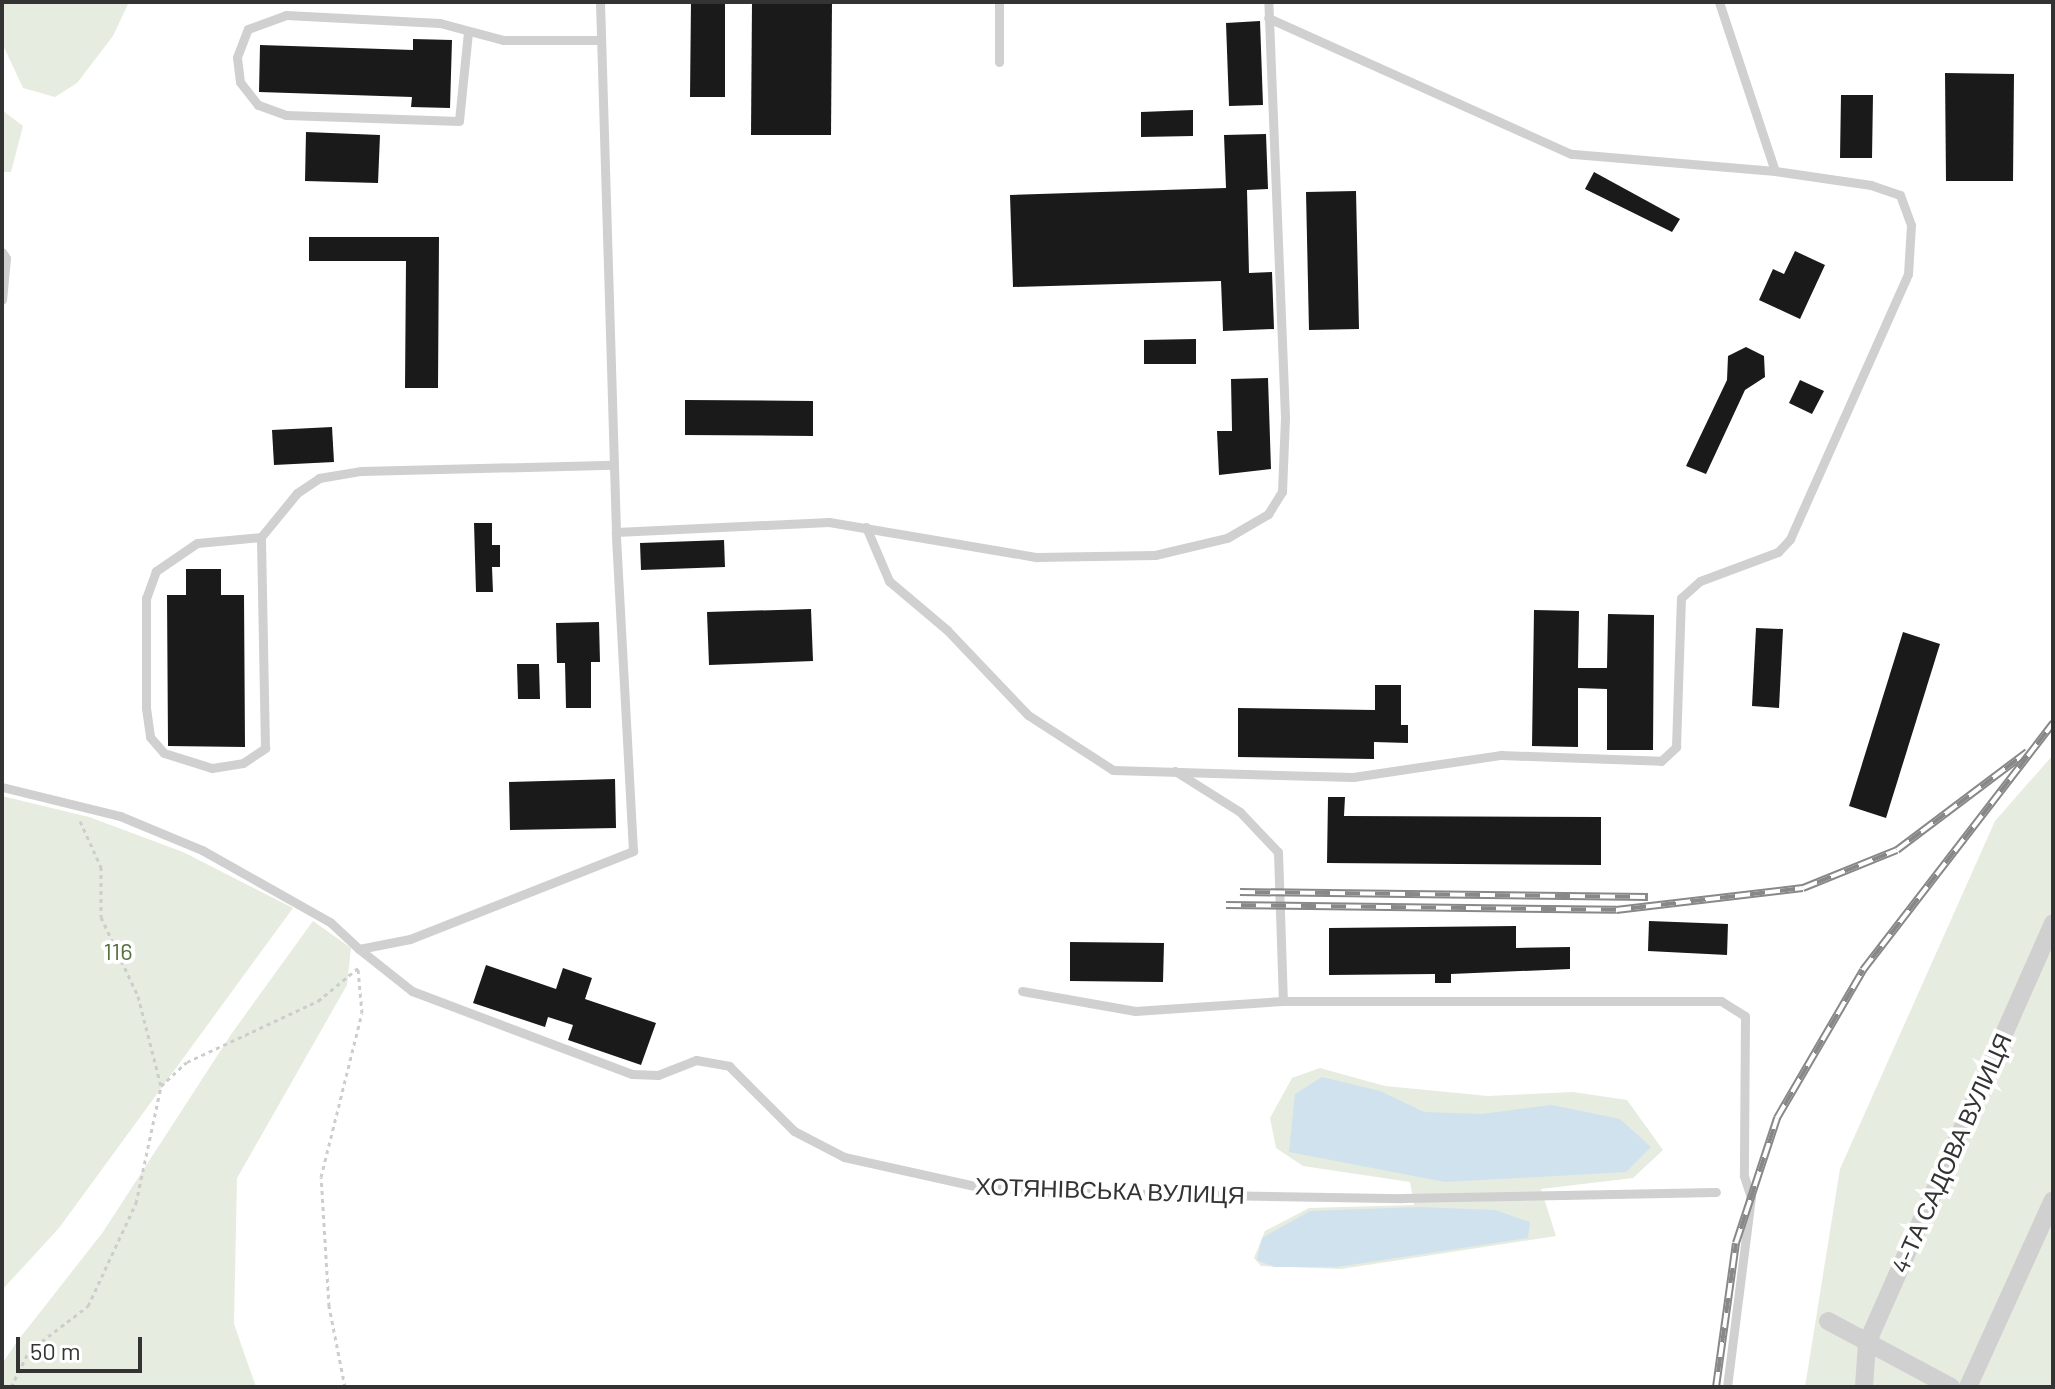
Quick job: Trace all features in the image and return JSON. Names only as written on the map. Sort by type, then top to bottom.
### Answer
[{"type":"street","name":"4-ТА САДОВА ВУЛИЦЯ","points":[[1864,1387],[1867,1343],[2053,923]]},
{"type":"street","points":[[1968,1387],[2053,1200]]},
{"type":"street","points":[[1828,1321],[1951,1387]]},
{"type":"lane","points":[[359,949],[447,927],[633,851],[613,465],[600,2]]},
{"type":"lane","points":[[999,2],[999,62]]},
{"type":"lane","points":[[616,532],[829,522],[1037,557],[1155,555],[1227,538],[1268,514],[1282,492],[1285,417],[1268,2]]},
{"type":"lane","points":[[1719,2],[1775,171]]},
{"type":"lane","points":[[468,32],[459,121],[286,115],[258,105],[240,82],[237,57],[248,29],[286,15],[440,23],[503,40],[600,40]]},
{"type":"lane","points":[[866,527],[889,581],[947,630],[1028,715],[1113,770],[1172,769],[1353,777],[1501,755],[1661,761],[1676,747],[1681,598],[1700,581],[1778,552],[1790,539],[1908,274],[1911,225],[1900,195],[1871,185],[1775,171],[1571,154],[1268,18]]},
{"type":"lane","points":[[2,252],[6,258],[2,300]]},
{"type":"lane","points":[[261,537],[197,543],[156,571],[146,598],[146,708],[150,737],[164,753],[212,768],[243,763],[265,748],[261,537],[297,493],[319,478],[361,471],[613,465]]},
{"type":"lane","points":[[1172,769],[1240,812],[1278,852],[1283,1001]]},
{"type":"lane","name":"ХОТЯНІВСЬКА ВУЛИЦЯ","points":[[2,787],[120,816],[202,850],[330,922],[412,991],[632,1074],[658,1075],[696,1060],[729,1066],[794,1131],[844,1157],[906,1173],[1045,1192],[1402,1198],[1716,1192]]},
{"type":"lane","points":[[1022,991],[1135,1011],[1283,1001],[1721,1001],[1745,1016],[1744,1176],[1751,1197],[1727,1387]]},
{"type":"path","points":[[11,1387],[29,1351],[88,1306],[136,1203],[161,1086],[138,996],[101,917],[101,867],[73,804]]},
{"type":"path","points":[[345,1387],[329,1306],[321,1177],[362,1013],[359,949]]},
{"type":"path","points":[[161,1086],[187,1062],[318,1001],[358,968]]},
{"type":"green space","points":[[2,2],[129,2],[113,36],[77,83],[55,97],[23,88],[2,43]]},
{"type":"green space","points":[[2,110],[23,126],[11,172],[2,172]]},
{"type":"green space","points":[[2053,755],[2053,1387],[1805,1387],[1840,1169],[1995,821]]},
{"type":"green space","name":"116","points":[[2,796],[89,817],[183,852],[293,908],[59,1228],[2,1290]]},
{"type":"green space","points":[[313,921],[351,948],[347,985],[237,1178],[234,1324],[256,1387],[2,1387],[2,1364],[16,1343],[103,1232],[232,1033]]},
{"type":"green space","points":[[1320,1068],[1385,1086],[1488,1096],[1573,1092],[1627,1100],[1663,1150],[1633,1178],[1541,1189],[1556,1236],[1341,1269],[1261,1266],[1254,1258],[1265,1231],[1309,1208],[1414,1205],[1410,1182],[1303,1166],[1276,1148],[1270,1118],[1292,1078]]},
{"type":"water","points":[[1322,1077],[1380,1091],[1424,1112],[1481,1114],[1552,1105],[1620,1119],[1651,1147],[1626,1172],[1445,1182],[1289,1152],[1295,1094]]},
{"type":"water","points":[[1419,1207],[1495,1210],[1530,1222],[1528,1238],[1337,1267],[1274,1267],[1257,1260],[1262,1238],[1310,1211]]},
{"type":"building","points":[[691,2],[725,2],[725,97],[690,97]]},
{"type":"building","points":[[752,2],[832,2],[831,135],[751,135]]},
{"type":"building","points":[[1260,21],[1263,105],[1229,106],[1226,23]]},
{"type":"building","points":[[413,39],[452,40],[450,108],[411,107],[412,97],[259,92],[260,45],[413,50]]},
{"type":"building","points":[[1945,73],[2014,74],[2013,181],[1946,181]]},
{"type":"building","points":[[1841,95],[1873,95],[1872,158],[1840,158]]},
{"type":"building","points":[[1193,110],[1193,136],[1141,137],[1141,112]]},
{"type":"building","points":[[306,132],[380,135],[378,183],[305,181]]},
{"type":"building","points":[[1266,134],[1268,189],[1247,190],[1249,273],[1272,272],[1274,329],[1223,331],[1221,281],[1013,287],[1010,195],[1226,188],[1224,135]]},
{"type":"building","points":[[1594,172],[1680,219],[1672,232],[1585,189]]},
{"type":"building","points":[[1356,191],[1359,329],[1309,330],[1306,192]]},
{"type":"building","points":[[309,237],[439,237],[438,388],[405,388],[406,261],[309,261]]},
{"type":"building","points":[[1795,251],[1825,265],[1800,319],[1759,300],[1773,269],[1784,274]]},
{"type":"building","points":[[1196,339],[1196,364],[1144,364],[1144,340]]},
{"type":"building","points":[[1746,347],[1764,356],[1765,377],[1745,390],[1706,474],[1686,466],[1727,380],[1728,356]]},
{"type":"building","points":[[1268,378],[1271,469],[1219,475],[1217,431],[1232,431],[1231,379]]},
{"type":"building","points":[[1800,380],[1824,391],[1812,414],[1789,403]]},
{"type":"building","points":[[685,400],[813,401],[813,436],[685,435]]},
{"type":"building","points":[[332,427],[334,462],[274,465],[272,430]]},
{"type":"building","points":[[474,523],[492,523],[492,545],[500,545],[500,567],[492,567],[493,592],[476,592]]},
{"type":"building","points":[[724,540],[725,567],[641,570],[640,543]]},
{"type":"building","points":[[186,569],[221,569],[221,595],[244,595],[245,747],[168,746],[167,595],[186,595]]},
{"type":"building","points":[[811,609],[813,661],[709,665],[707,612]]},
{"type":"building","points":[[1534,610],[1579,611],[1578,668],[1607,668],[1608,614],[1654,615],[1653,750],[1607,750],[1607,689],[1578,688],[1578,747],[1532,746]]},
{"type":"building","points":[[599,622],[600,662],[591,662],[591,708],[566,708],[565,663],[557,663],[556,623]]},
{"type":"building","points":[[1756,628],[1783,629],[1779,708],[1752,706]]},
{"type":"building","points":[[1903,632],[1940,644],[1886,818],[1849,806]]},
{"type":"building","points":[[517,664],[539,664],[540,699],[518,699]]},
{"type":"building","points":[[1375,685],[1401,685],[1401,725],[1408,725],[1408,743],[1374,742],[1374,759],[1238,757],[1238,708],[1375,710]]},
{"type":"building","points":[[615,779],[616,828],[510,830],[509,782]]},
{"type":"building","points":[[1328,797],[1345,797],[1344,816],[1601,817],[1601,865],[1327,863]]},
{"type":"building","points":[[1649,921],[1728,924],[1727,955],[1648,951]]},
{"type":"building","points":[[1516,926],[1516,948],[1570,947],[1570,969],[1451,974],[1451,983],[1435,983],[1435,974],[1329,975],[1329,928]]},
{"type":"building","points":[[1070,942],[1164,943],[1163,982],[1070,981]]},
{"type":"building","points":[[486,965],[556,989],[563,968],[592,978],[585,999],[656,1023],[641,1065],[568,1040],[573,1025],[548,1017],[545,1027],[473,1003]]},
{"type":"railway","points":[[1716,1387],[1736,1243],[1777,1118],[1863,970],[2053,723]]},
{"type":"railway","points":[[1226,905],[1616,910],[1803,888],[1897,850],[2027,752]]},
{"type":"railway","points":[[1240,892],[1648,897]]}]
